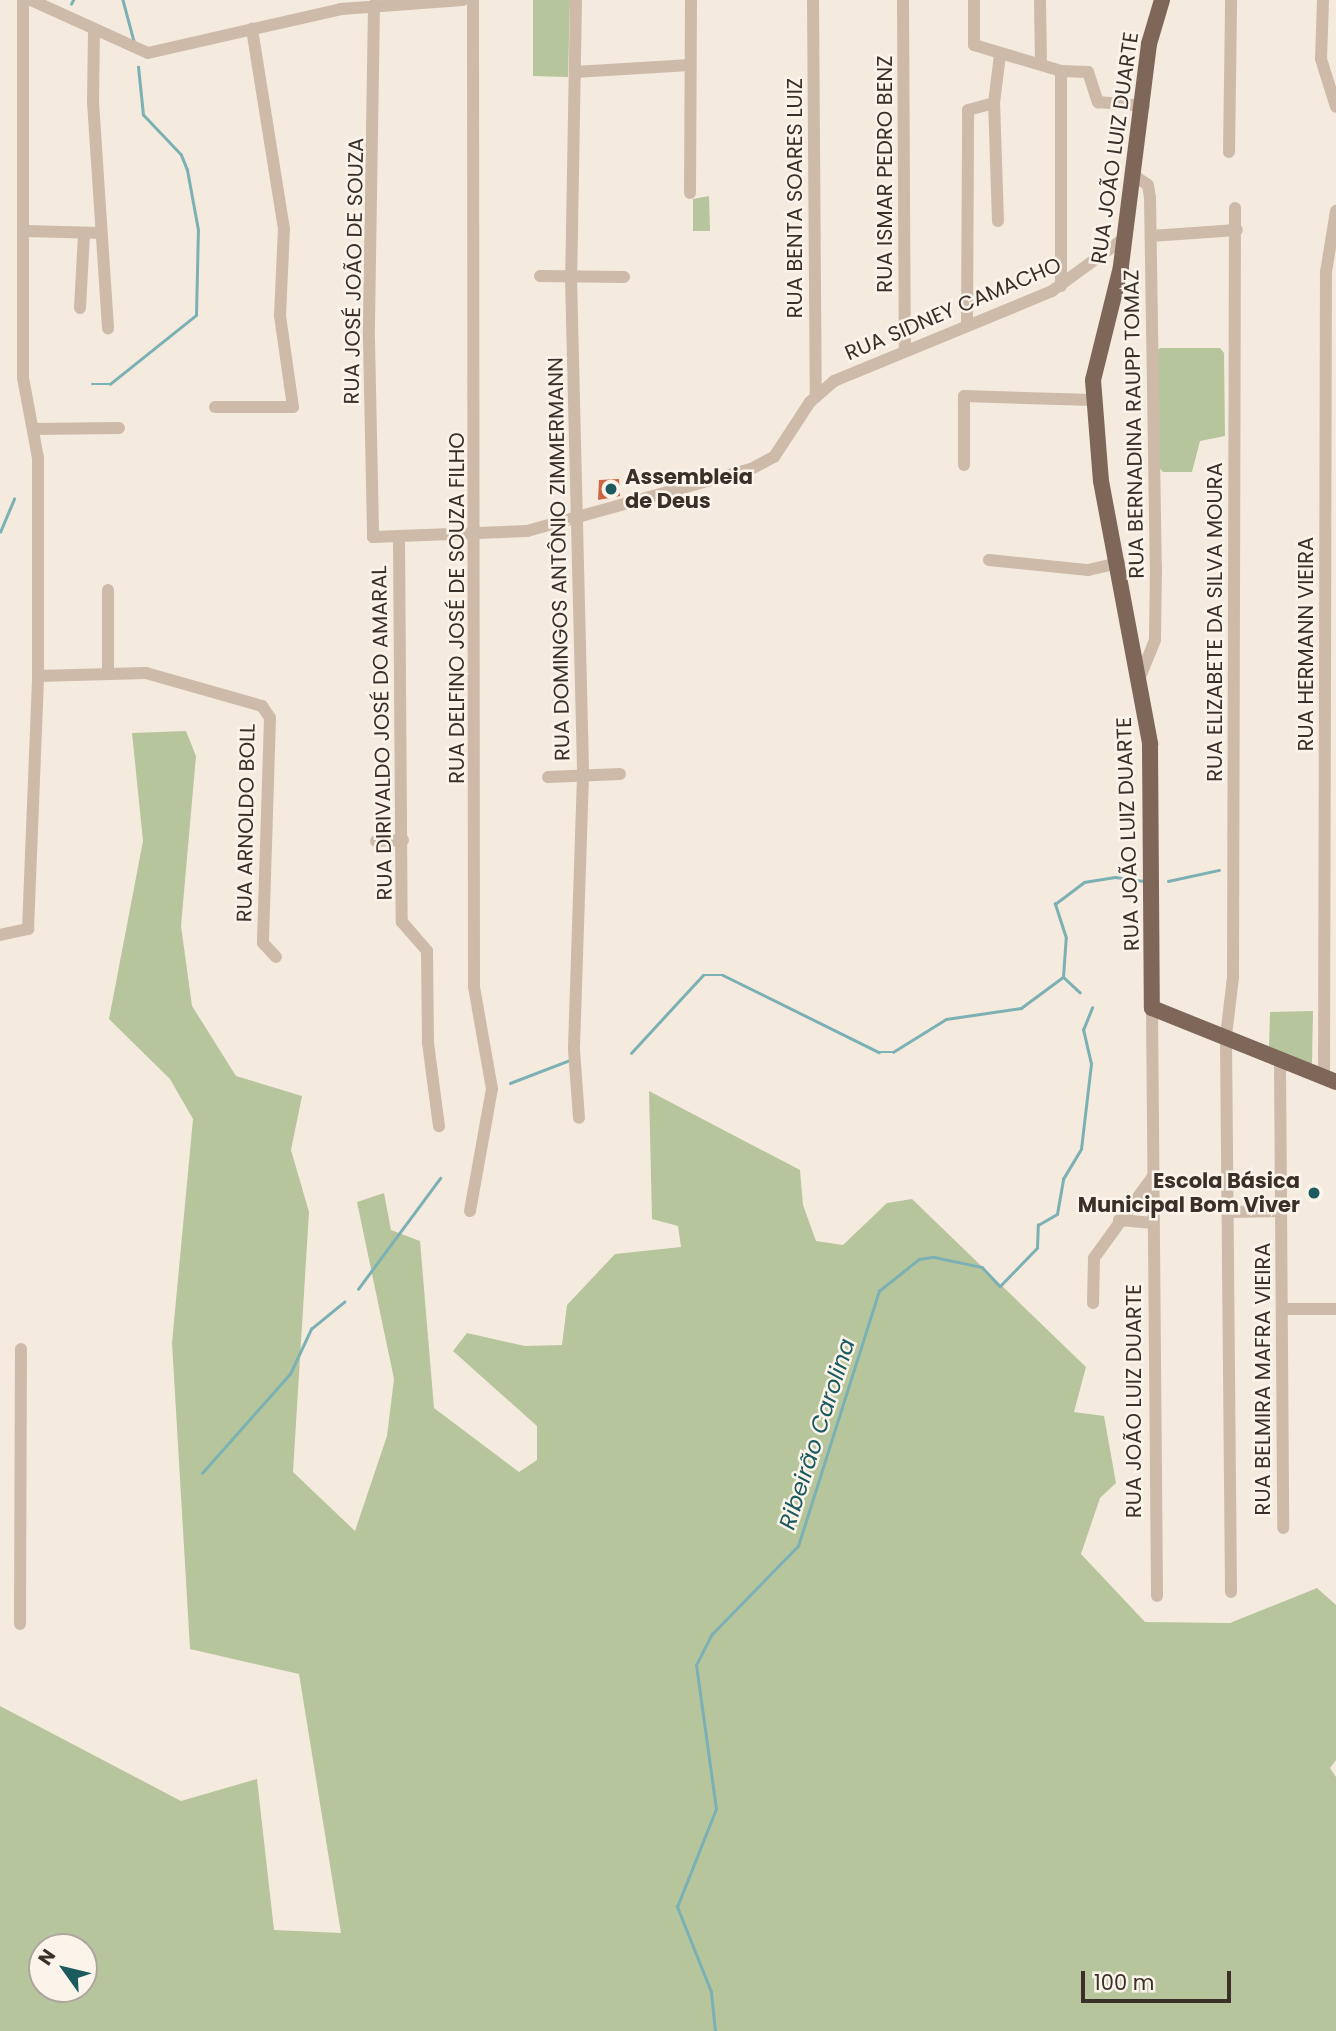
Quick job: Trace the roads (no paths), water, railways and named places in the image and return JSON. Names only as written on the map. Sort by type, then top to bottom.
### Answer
[{"type":"main road","name":"RUA JOÃO LUIZ DUARTE","points":[[1153,1008],[1152,772],[1141,674],[1101,481],[1093,400],[1095,366],[1136,177],[1149,44],[1162,0]]},
{"type":"main road","points":[[1153,1008],[1226,1036],[1280,1062],[1330,1080]]},
{"type":"street","points":[[0,935],[28,929],[38,676],[38,458],[23,378],[23,0]]},
{"type":"street","points":[[31,0],[94,31],[148,53],[374,5],[463,0]]},
{"type":"street","name":"RUA DELFINO JOSÉ DE SOUZA FILHO","points":[[470,1211],[492,1089],[474,987],[478,535],[473,0]]},
{"type":"street","name":"RUA DOMINGOS ANTÔNIO ZIMMERMANN","points":[[576,0],[572,278],[583,776],[574,1050],[579,1118]]},
{"type":"street","points":[[690,193],[691,0]]},
{"type":"street","name":"RUA BENTA SOARES LUIZ","points":[[813,0],[816,395]]},
{"type":"street","name":"RUA ISMAR PEDRO BENZ","points":[[903,0],[905,348]]},
{"type":"street","points":[[974,0],[974,44],[1000,55],[1061,71],[1091,74],[1096,100],[1102,104],[1144,106]]},
{"type":"street","points":[[1040,0],[1041,64]]},
{"type":"street","points":[[1229,152],[1231,0]]},
{"type":"street","points":[[1323,0],[1321,59],[1336,107]]},
{"type":"street","name":"RUA JOSÉ JOÃO DE SOUZA","points":[[373,537],[369,340],[374,5]]},
{"type":"street","points":[[215,407],[292,407],[280,316],[286,268],[282,216],[253,29]]},
{"type":"street","points":[[94,31],[101,233],[108,329]]},
{"type":"street","points":[[998,221],[993,103],[1000,55]]},
{"type":"street","points":[[575,72],[690,65]]},
{"type":"street","points":[[1061,71],[1061,286]]},
{"type":"street","points":[[967,326],[968,110],[993,103]]},
{"type":"street","name":"RUA BERNADINA RAUPP TOMAZ","points":[[1136,177],[1150,191],[1151,236],[1155,640],[1141,674]]},
{"type":"street","name":"RUA ELIZABETE DA SILVA MOURA","points":[[1231,1592],[1226,1036],[1233,978],[1235,208]]},
{"type":"street","name":"RUA HERMANN VIEIRA","points":[[1330,1080],[1326,272],[1336,211]]},
{"type":"street","points":[[1151,236],[1237,230]]},
{"type":"street","points":[[25,231],[101,233]]},
{"type":"street","points":[[80,308],[84,233]]},
{"type":"street","name":"RUA SIDNEY CAMACHO","points":[[373,537],[478,535],[536,529],[760,466],[780,450],[816,395],[905,348],[967,326],[1061,286],[1123,239]]},
{"type":"street","points":[[540,276],[624,277]]},
{"type":"street","points":[[964,465],[964,396],[1093,400]]},
{"type":"street","points":[[33,429],[119,428]]},
{"type":"street","name":"RUA DIRIVALDO JOSÉ DO AMARAL","points":[[399,538],[402,922],[427,951],[428,1043],[439,1126]]},
{"type":"street","points":[[989,560],[1088,570],[1119,563]]},
{"type":"street","points":[[108,590],[108,673]]},
{"type":"street","name":"RUA ARNOLDO BOLL","points":[[38,676],[146,673],[257,702],[267,712],[263,943],[276,957]]},
{"type":"street","points":[[548,777],[620,774]]},
{"type":"street","points":[[376,841],[403,840]]},
{"type":"street","name":"RUA JOÃO LUIZ DUARTE","points":[[1153,1008],[1157,1596]]},
{"type":"street","name":"RUA BELMIRA MAFRA VIEIRA","points":[[1280,1062],[1283,1528]]},
{"type":"street","points":[[1093,1303],[1094,1258],[1154,1175]]},
{"type":"street","points":[[1227,1212],[1282,1211]]},
{"type":"street","points":[[1119,1220],[1154,1223]]},
{"type":"street","points":[[1283,1309],[1336,1309]]},
{"type":"street","points":[[20,1624],[21,1349]]},
{"type":"waterway","points":[[71,4],[73,0]]},
{"type":"waterway","points":[[123,0],[134,41]]},
{"type":"waterway","points":[[92,384],[110,384],[196,315],[198,230],[187,170],[181,155],[143,115],[138,67]]},
{"type":"waterway","points":[[0,532],[14,499]]},
{"type":"waterway","name":"Ribeirão Carolina","points":[[1168,881],[1219,870]]},
{"type":"waterway","name":"Ribeirão Carolina","points":[[1080,993],[1063,977],[1066,938],[1055,904],[1084,882],[1115,877],[1144,881]]},
{"type":"waterway","points":[[631,1053],[703,975],[723,975],[879,1052],[893,1052],[946,1019],[1021,1008],[1063,977]]},
{"type":"waterway","name":"Ribeirão Carolina","points":[[715,2031],[711,1992],[677,1907],[716,1809],[696,1665],[712,1634],[798,1546],[879,1291],[919,1259],[934,1257],[982,1267],[1000,1286],[1037,1248],[1038,1225],[1057,1214],[1063,1179],[1081,1149],[1091,1064],[1083,1030],[1092,1008]]},
{"type":"waterway","points":[[510,1083],[570,1060]]},
{"type":"waterway","points":[[358,1289],[440,1178]]},
{"type":"waterway","points":[[202,1473],[290,1374],[311,1329],[344,1302]]},
{"type":"place","name":"Assembleia de Deus","points":[[611,489]]},
{"type":"place","name":"Escola Básica Municipal Bom Viver","points":[[1314,1193]]}]
